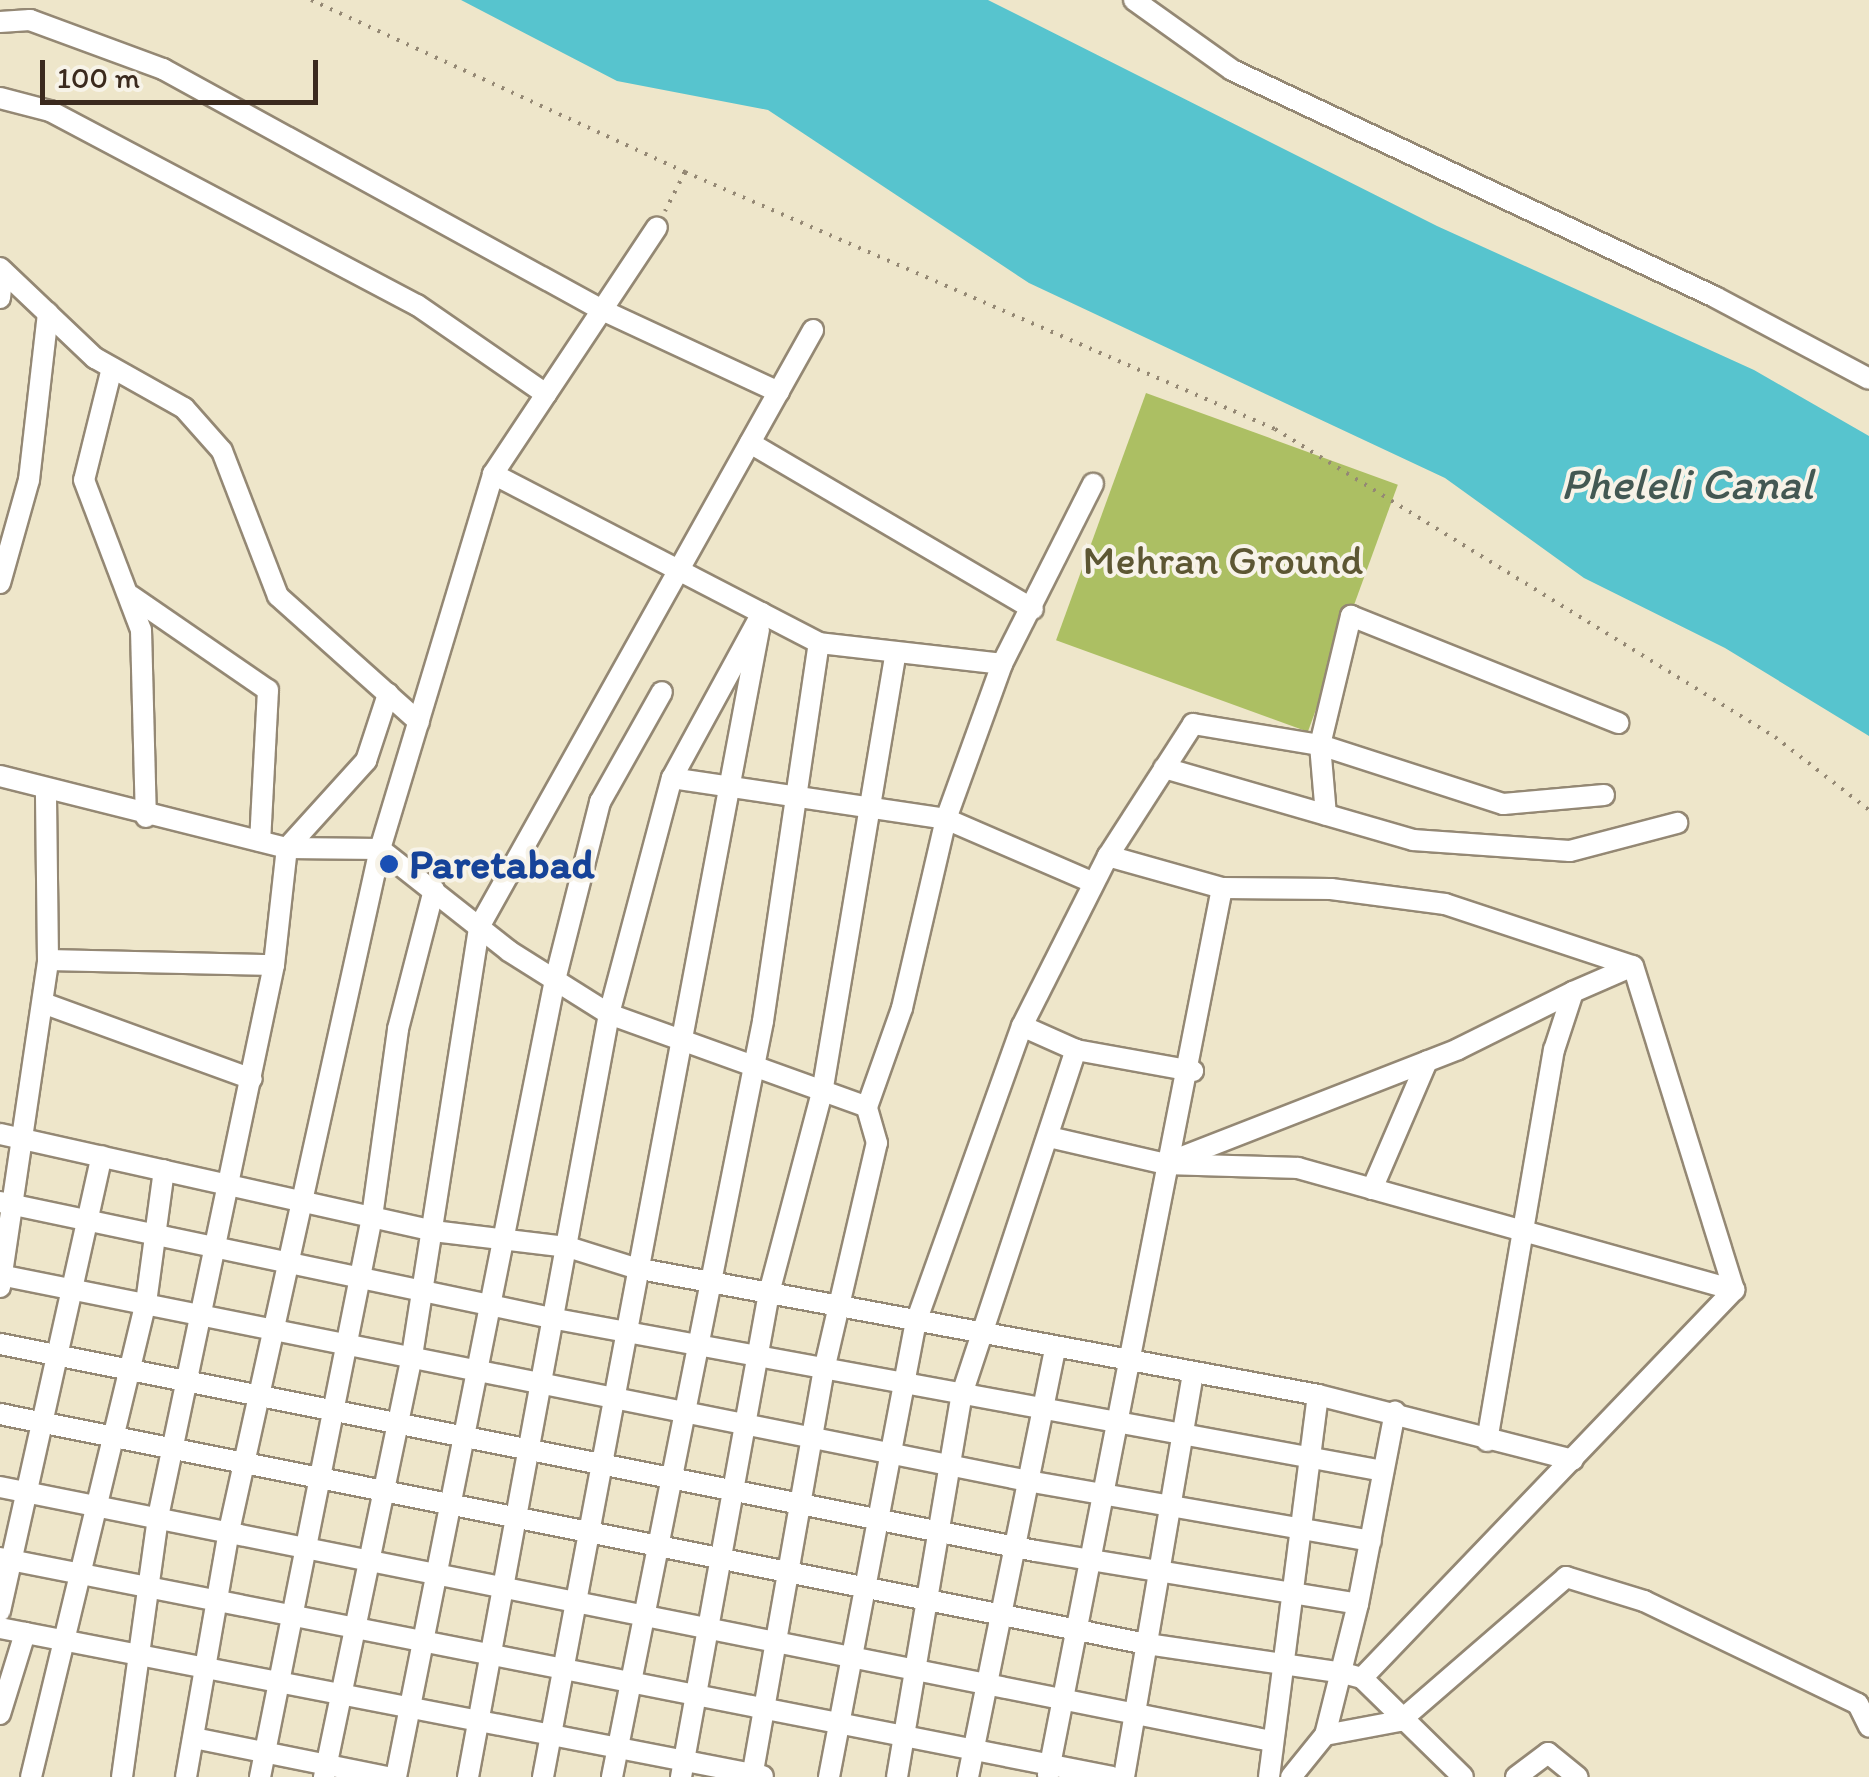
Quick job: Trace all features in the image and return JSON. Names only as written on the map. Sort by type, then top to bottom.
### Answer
[{"type":"street","points":[[1134,0],[1232,70],[1869,379]]},
{"type":"street","points":[[0,22],[30,20],[163,69],[602,310],[778,392]]},
{"type":"street","points":[[0,98],[50,111],[417,305],[546,394]]},
{"type":"street","points":[[186,1777],[229,1531],[380,849],[493,474],[657,226]]},
{"type":"street","points":[[0,298],[2,269]]},
{"type":"street","points":[[2,269],[112,368],[184,408],[222,451],[278,596],[418,722]]},
{"type":"street","points":[[0,582],[29,480],[48,313]]},
{"type":"street","points":[[325,1771],[412,1356],[479,927],[813,330]]},
{"type":"street","points":[[112,368],[84,480],[110,564],[131,596],[141,630],[146,817]]},
{"type":"street","points":[[750,443],[1033,609]]},
{"type":"street","points":[[493,474],[819,642],[1002,664]]},
{"type":"street","points":[[0,1628],[205,1666],[480,1726],[616,1748],[683,1769],[757,1776],[802,1501],[817,1433],[824,1370],[877,1143],[867,1107],[902,1008],[946,819],[1002,664],[1093,484]]},
{"type":"street","points":[[131,596],[268,690],[260,841]]},
{"type":"street","points":[[468,1777],[556,1319],[609,1014],[672,778],[762,613]]},
{"type":"street","points":[[543,1777],[603,1463],[635,1268],[684,1046],[732,793],[762,613]]},
{"type":"street","points":[[1326,814],[1320,746],[1351,616],[1618,723]]},
{"type":"street","points":[[612,1777],[628,1682],[647,1613],[704,1281],[750,1072],[800,797],[819,642]]},
{"type":"street","points":[[683,1769],[749,1424],[769,1292],[822,1093],[896,652]]},
{"type":"street","points":[[396,1777],[478,1369],[498,1238],[555,980],[600,802],[662,692]]},
{"type":"street","points":[[122,1777],[146,1654],[158,1517],[274,965],[287,848],[366,761],[388,694]]},
{"type":"street","points":[[828,1777],[916,1322],[1022,1026],[1108,856],[1192,724],[1320,746],[1502,804],[1604,795]]},
{"type":"street","points":[[1164,768],[1413,840],[1570,852],[1677,823]]},
{"type":"street","points":[[0,777],[46,793],[287,848],[380,849],[479,927],[609,1014],[750,1072],[867,1107]]},
{"type":"street","points":[[672,778],[732,793],[872,804],[946,819],[1094,883]]},
{"type":"street","points":[[46,793],[48,960],[26,1138],[8,1204],[1,1280],[68,1287],[478,1369],[542,1386],[817,1433],[1028,1482],[1370,1540]]},
{"type":"street","points":[[1108,856],[1222,888],[1331,888],[1445,904],[1633,966]]},
{"type":"street","points":[[1049,1770],[1104,1494],[1124,1360],[1166,1164],[1193,1070],[1222,888]]},
{"type":"street","points":[[260,1777],[342,1343],[372,1217],[398,1029],[434,890]]},
{"type":"street","points":[[48,960],[274,965]]},
{"type":"street","points":[[1166,1164],[1427,1062],[1633,966]]},
{"type":"street","points":[[1633,966],[1734,1290]]},
{"type":"street","points":[[1487,1441],[1530,1233],[1554,1050],[1573,992]]},
{"type":"street","points":[[43,1003],[252,1079]]},
{"type":"street","points":[[1022,1026],[1076,1050],[1193,1070]]},
{"type":"street","points":[[897,1777],[919,1670],[927,1596],[942,1528],[961,1397],[1076,1050]]},
{"type":"street","points":[[1372,1188],[1427,1062]]},
{"type":"street","points":[[0,1134],[432,1231],[568,1247],[635,1268],[840,1302],[1055,1350],[1318,1396],[1394,1412],[1487,1441],[1572,1460]]},
{"type":"street","points":[[1049,1137],[1166,1164],[1298,1168],[1734,1290]]},
{"type":"street","points":[[0,1611],[68,1287],[102,1156]]},
{"type":"street","points":[[31,1777],[67,1639],[108,1436],[146,1303],[164,1170]]},
{"type":"street","points":[[8,1204],[556,1319],[759,1355],[1044,1413],[1115,1422],[1384,1471]]},
{"type":"street","points":[[1352,1675],[1572,1460],[1734,1290]]},
{"type":"street","points":[[0,1344],[399,1420],[671,1478],[876,1514],[1012,1545],[1293,1596],[1358,1604]]},
{"type":"street","points":[[968,1777],[1004,1612],[1012,1545],[1055,1350]]},
{"type":"street","points":[[1124,1777],[1193,1374]]},
{"type":"street","points":[[1269,1777],[1282,1664],[1305,1530],[1318,1396]]},
{"type":"street","points":[[1291,1777],[1326,1735],[1352,1675],[1358,1604],[1394,1412]]},
{"type":"street","points":[[0,1414],[659,1547],[927,1596],[1147,1644],[1352,1675],[1463,1777]]},
{"type":"street","points":[[0,1486],[435,1577],[577,1605],[647,1613],[1271,1740]]},
{"type":"street","points":[[8,1560],[356,1625],[423,1642],[766,1710],[976,1747],[1049,1770],[1112,1777]]},
{"type":"street","points":[[1326,1735],[1400,1721],[1566,1577],[1644,1602],[1858,1704],[1869,1727]]},
{"type":"street","points":[[0,1714],[26,1633]]},
{"type":"street","points":[[194,1738],[264,1752],[325,1771],[387,1777]]},
{"type":"street","points":[[1516,1777],[1548,1754],[1578,1777]]},
{"type":"path","points":[[311,0],[685,172],[1275,429],[1759,726],[1869,810]]},
{"type":"path","points":[[657,226],[685,172]]},
{"type":"green space","name":"Mehran Ground","points":[[1146,393],[1398,485],[1308,732],[1056,640]]},
{"type":"water","name":"Pheleli Canal","points":[[461,0],[988,0],[1437,226],[1754,370],[1869,436],[1869,736],[1725,648],[1584,578],[1445,478],[1029,283],[768,110],[617,81]]},
{"type":"place","name":"Paretabad","points":[[389,864]]}]
